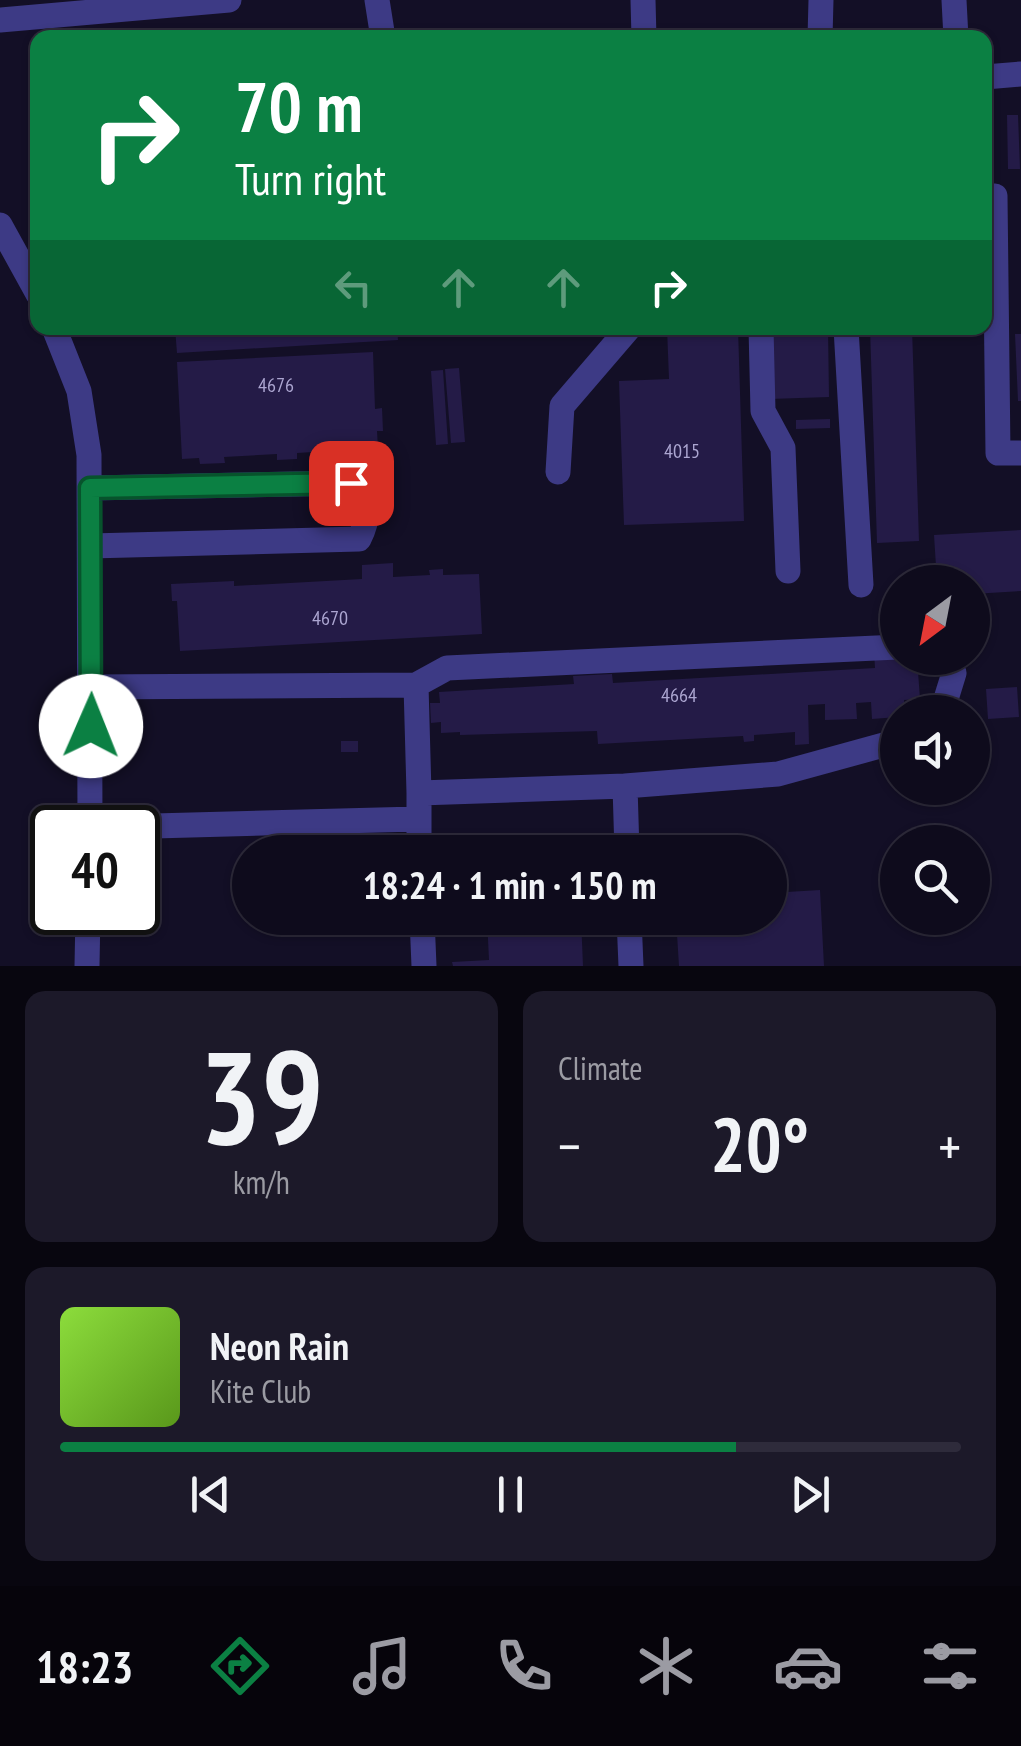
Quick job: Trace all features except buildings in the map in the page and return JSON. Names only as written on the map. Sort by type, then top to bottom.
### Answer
[{"type":"street","points":[[0,20],[230,0]]},
{"type":"street","points":[[378,0],[382,30]]},
{"type":"street","points":[[643,0],[644,30]]},
{"type":"street","points":[[820,30],[821,0]]},
{"type":"street","points":[[954,0],[956,30]]},
{"type":"street","points":[[992,76],[1021,74]]},
{"type":"street","points":[[992,196],[998,453],[1021,453]]},
{"type":"street","points":[[0,225],[30,279]]},
{"type":"street","points":[[57,335],[78,391],[90,488],[90,805]]},
{"type":"street","points":[[558,472],[562,406],[623,335]]},
{"type":"street","points":[[761,335],[763,411],[783,448],[788,571]]},
{"type":"street","points":[[846,335],[861,584]]},
{"type":"street","points":[[90,488],[351,483],[366,501],[368,522],[360,539],[90,546]]},
{"type":"street","points":[[92,687],[416,685],[447,668],[880,648]]},
{"type":"street","points":[[416,685],[419,835]]},
{"type":"street","points":[[160,826],[778,774],[880,746]]},
{"type":"street","points":[[625,786],[626,835]]},
{"type":"street","points":[[87,966],[88,935]]},
{"type":"street","points":[[423,935],[424,966]]},
{"type":"street","points":[[629,935],[630,966]]},
{"type":"route","points":[[91,726],[90,488],[351,483]]}]
